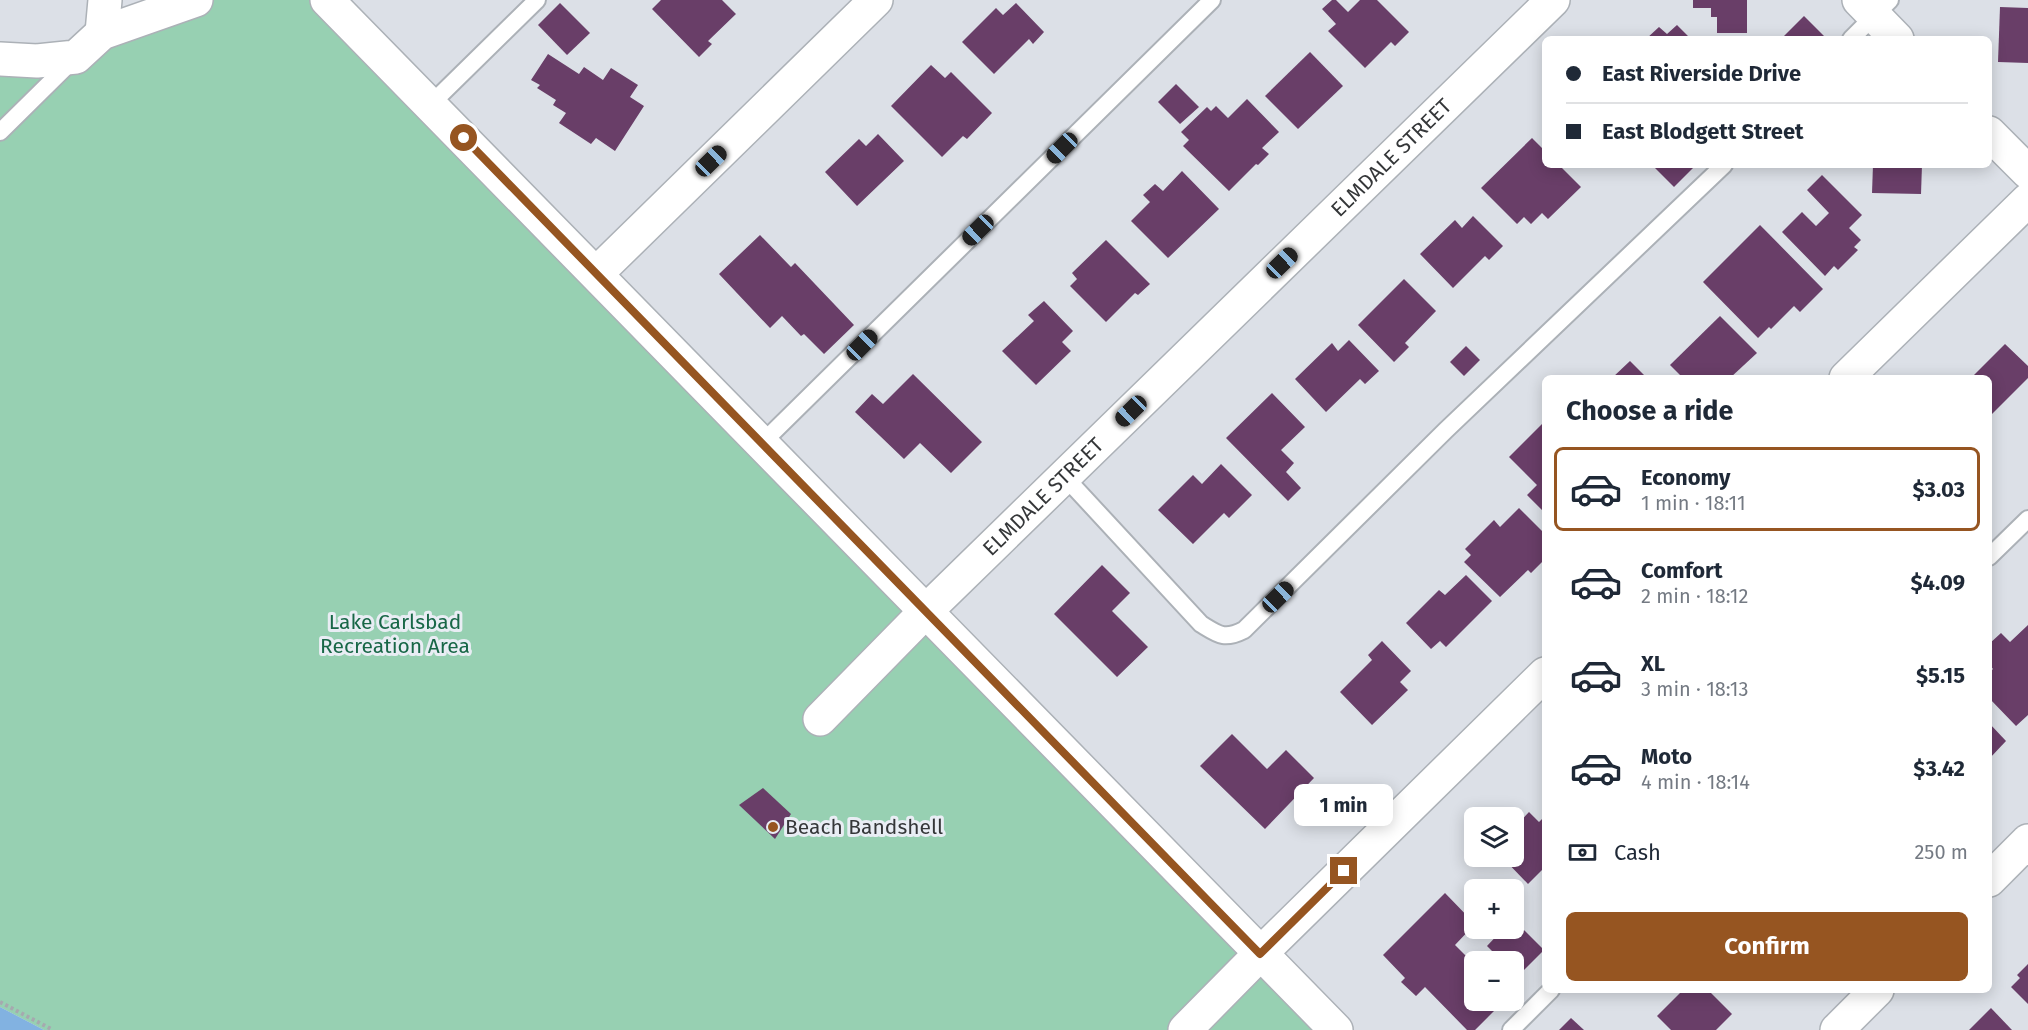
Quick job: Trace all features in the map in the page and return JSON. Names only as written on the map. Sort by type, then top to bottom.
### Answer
[{"type":"street","points":[[102,33],[105,0]]},
{"type":"street","points":[[0,59],[38,61],[76,57],[102,33],[196,0]]},
{"type":"street","points":[[327,0],[1336,1030]]},
{"type":"street","points":[[596,274],[876,0]]},
{"type":"street","name":"ELMDALE STREET","points":[[820,719],[925,612],[1553,0]]},
{"type":"street","points":[[1874,5],[1895,36]]},
{"type":"street","points":[[1992,136],[2028,172]]},
{"type":"street","points":[[1849,375],[2028,200]]},
{"type":"street","points":[[1185,1030],[1542,677]]},
{"type":"street","points":[[1992,877],[2028,841]]},
{"type":"street","points":[[1837,1030],[1874,993]]},
{"type":"lane","points":[[431,104],[537,0]]},
{"type":"lane","points":[[762,444],[1212,0]]},
{"type":"lane","points":[[1853,36],[1874,5]]},
{"type":"lane","points":[[0,132],[76,57]]},
{"type":"lane","points":[[1064,476],[1201,624],[1222,636],[1232,636],[1244,630],[1446,430],[1721,168]]},
{"type":"lane","points":[[1992,554],[2028,519]]},
{"type":"lane","points":[[1511,1030],[1548,993]]},
{"type":"path","points":[[0,1002],[53,1030]]},
{"type":"green space","name":"Lake Carlsbad Recreation Area","points":[[196,0],[327,0],[1336,1030],[44,1030],[0,1007],[0,59],[37,61]]},
{"type":"water","points":[[0,1007],[44,1030],[0,1030]]},
{"type":"building","points":[[661,0],[722,0],[736,14],[708,41],[712,44],[699,57],[652,9]]},
{"type":"building","points":[[1332,0],[1336,0],[1348,12],[1360,0],[1377,0],[1409,32],[1395,46],[1391,42],[1365,68],[1328,31],[1336,24],[1322,9]]},
{"type":"building","points":[[1693,0],[1747,0],[1747,33],[1717,33],[1717,17],[1711,17],[1711,8],[1693,8]]},
{"type":"building","points":[[560,3],[590,33],[567,55],[538,25]]},
{"type":"building","points":[[1016,3],[1044,32],[1033,44],[1029,39],[994,74],[962,42],[996,8],[1003,15]]},
{"type":"building","points":[[2000,7],[2028,8],[2028,63],[1998,62]]},
{"type":"building","points":[[1804,16],[1824,36],[1784,36]]},
{"type":"building","points":[[1677,25],[1688,36],[1649,36],[1659,27],[1667,34]]},
{"type":"building","points":[[1310,52],[1343,86],[1298,129],[1265,96]]},
{"type":"building","points":[[548,54],[579,74],[584,67],[603,80],[611,68],[638,85],[630,97],[644,106],[615,151],[596,138],[591,144],[559,123],[566,113],[553,105],[556,100],[537,88],[540,85],[531,80]]},
{"type":"building","points":[[931,65],[945,78],[951,72],[992,113],[967,139],[963,136],[942,157],[891,106]]},
{"type":"building","points":[[1176,84],[1199,107],[1180,124],[1158,102]]},
{"type":"building","points":[[1247,99],[1279,132],[1262,148],[1269,154],[1229,191],[1183,146],[1189,140],[1181,132],[1207,107],[1211,111],[1216,106],[1228,118]]},
{"type":"building","points":[[878,134],[904,161],[857,206],[825,172],[859,139],[866,146]]},
{"type":"building","points":[[1532,138],[1542,148],[1542,168],[1562,168],[1581,187],[1548,219],[1542,213],[1531,224],[1524,217],[1517,224],[1481,188]]},
{"type":"building","points":[[1655,168],[1693,168],[1674,187]]},
{"type":"building","points":[[1873,168],[1922,168],[1921,194],[1872,193]]},
{"type":"building","points":[[1182,171],[1219,209],[1168,258],[1131,221],[1150,202],[1143,195],[1155,184],[1163,191]]},
{"type":"building","points":[[1822,175],[1862,215],[1849,228],[1861,240],[1854,247],[1858,250],[1838,270],[1834,266],[1825,276],[1782,232],[1802,212],[1816,226],[1829,213],[1807,190]]},
{"type":"building","points":[[1473,216],[1503,246],[1489,260],[1485,256],[1453,288],[1420,254],[1455,220],[1462,228]]},
{"type":"building","points":[[1760,225],[1823,289],[1800,312],[1794,306],[1771,329],[1769,327],[1758,338],[1703,282]]},
{"type":"building","points":[[760,235],[791,267],[795,263],[854,325],[824,354],[804,334],[801,336],[782,316],[770,328],[719,274]]},
{"type":"building","points":[[1106,240],[1150,284],[1138,295],[1135,293],[1106,322],[1070,286],[1077,279],[1072,273]]},
{"type":"building","points":[[1404,279],[1436,311],[1405,343],[1409,347],[1394,362],[1358,325]]},
{"type":"building","points":[[1044,301],[1073,331],[1062,342],[1071,351],[1036,385],[1002,351],[1034,321],[1028,315]]},
{"type":"building","points":[[1720,316],[1757,353],[1733,375],[1680,375],[1670,365]]},
{"type":"building","points":[[1349,340],[1379,371],[1365,384],[1360,379],[1326,412],[1295,379],[1332,343],[1338,351]]},
{"type":"building","points":[[2005,344],[2028,366],[2028,378],[1992,414],[1992,375],[1974,375]]},
{"type":"building","points":[[1466,346],[1480,360],[1464,376],[1450,362]]},
{"type":"building","points":[[1630,361],[1644,375],[1615,375]]},
{"type":"building","points":[[913,374],[982,442],[951,473],[920,443],[904,459],[855,412],[872,394],[883,404]]},
{"type":"building","points":[[1272,393],[1305,427],[1281,450],[1294,463],[1286,472],[1301,488],[1288,501],[1226,438]]},
{"type":"building","points":[[1542,424],[1542,510],[1527,495],[1537,485],[1509,457]]},
{"type":"building","points":[[1221,464],[1252,495],[1229,518],[1224,513],[1193,544],[1158,510],[1193,475],[1202,484]]},
{"type":"building","points":[[1519,508],[1542,531],[1542,562],[1531,573],[1528,570],[1500,597],[1464,562],[1471,555],[1465,549],[1494,520],[1500,527]]},
{"type":"building","points":[[1102,565],[1130,593],[1112,611],[1148,647],[1117,677],[1054,614]]},
{"type":"building","points":[[1466,575],[1492,601],[1446,647],[1440,641],[1431,649],[1406,623],[1439,590],[1445,595]]},
{"type":"building","points":[[2028,625],[2028,715],[2016,726],[1992,701],[1992,641],[2001,633],[2010,642]]},
{"type":"building","points":[[1382,641],[1411,671],[1400,682],[1408,690],[1372,725],[1340,692],[1372,660],[1368,655]]},
{"type":"building","points":[[1992,726],[2006,741],[1992,756]]},
{"type":"building","points":[[1232,734],[1267,769],[1286,750],[1314,778],[1265,829],[1200,766]]},
{"type":"building","name":"Beach Bandshell","points":[[763,788],[791,814],[775,839],[739,805]]},
{"type":"building","points":[[1529,812],[1539,822],[1542,819],[1542,870],[1528,884],[1512,867],[1524,867],[1524,817]]},
{"type":"building","points":[[1445,893],[1464,913],[1464,936],[1455,945],[1464,954],[1464,1011],[1494,1011],[1475,1030],[1467,1030],[1425,987],[1416,996],[1401,982],[1405,978],[1383,955]]},
{"type":"building","points":[[1524,930],[1542,948],[1542,952],[1524,970],[1524,951],[1492,951],[1487,946],[1494,939],[1524,939]]},
{"type":"building","points":[[2028,964],[2028,1004],[2011,987],[2020,978],[2017,975]]},
{"type":"building","points":[[1680,993],[1711,993],[1732,1014],[1716,1030],[1671,1030],[1657,1016]]},
{"type":"building","points":[[1991,1008],[2012,1030],[1969,1030]]},
{"type":"building","points":[[1571,1018],[1584,1030],[1559,1030]]},
{"type":"place","name":"Beach Bandshell","points":[[773,827]]},
{"type":"route","points":[[464,138],[1260,954],[1344,871]]}]
